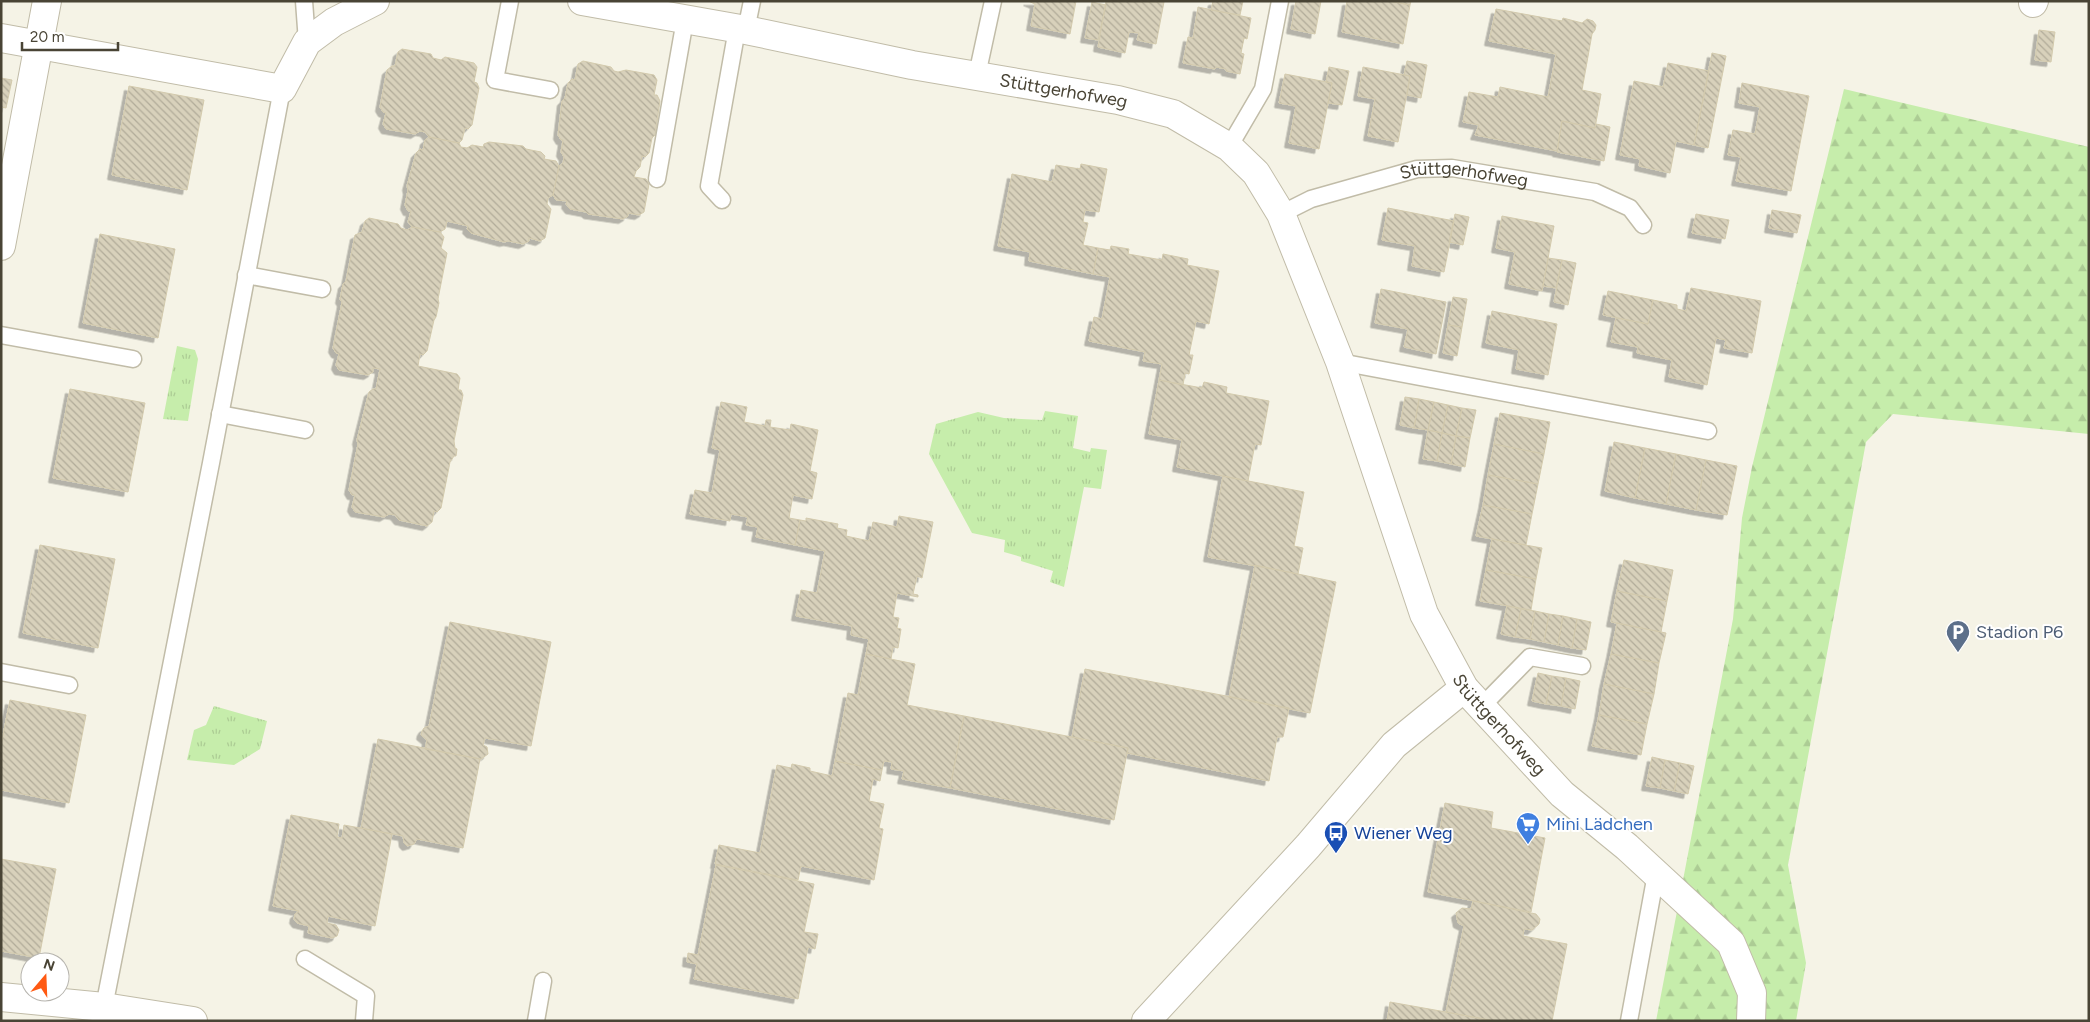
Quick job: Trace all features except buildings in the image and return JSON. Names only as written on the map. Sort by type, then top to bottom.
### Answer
[{"type":"street","points":[[1,246],[7,186],[47,1]]},
{"type":"street","points":[[1,38],[282,90],[307,42],[334,22],[375,1]]},
{"type":"street","name":"Stüttgerhofweg","points":[[582,1],[742,30],[912,65],[1118,100],[1173,114],[1229,147],[1256,173],[1281,214],[1340,362],[1424,614],[1473,697],[1562,794],[1656,874],[1731,943],[1752,994],[1751,1021]]},
{"type":"street","points":[[1146,1021],[1308,846],[1394,745],[1473,697]]},
{"type":"street","points":[[1,997],[104,1006],[193,1021]]},
{"type":"lane","points":[[304,1],[307,42]]},
{"type":"lane","points":[[510,1],[495,80],[550,90]]},
{"type":"lane","points":[[722,200],[709,186],[742,30],[752,1]]},
{"type":"lane","name":"Stüttgerhofweg","points":[[978,76],[993,1]]},
{"type":"lane","points":[[1229,147],[1263,89],[1280,1]]},
{"type":"lane","points":[[657,179],[685,20]]},
{"type":"lane","points":[[104,1006],[282,90]]},
{"type":"lane","name":"Stüttgerhofweg","points":[[1281,214],[1311,199],[1417,169],[1452,168],[1595,192],[1630,208],[1643,225]]},
{"type":"lane","points":[[246,275],[322,289]]},
{"type":"lane","points":[[1,335],[133,359]]},
{"type":"lane","points":[[1340,362],[1708,431]]},
{"type":"lane","points":[[220,414],[306,430]]},
{"type":"lane","points":[[1473,697],[1530,657],[1582,666]]},
{"type":"lane","points":[[1,672],[69,685]]},
{"type":"lane","points":[[1629,1021],[1656,874]]},
{"type":"lane","points":[[305,959],[366,996],[364,1021]]},
{"type":"lane","points":[[536,1021],[543,981]]},
{"type":"green space","points":[[1844,89],[2089,147],[2089,434],[1893,414],[1866,442],[1788,865],[1806,963],[1796,1021],[1656,1021],[1733,619],[1742,518],[1752,467]]},
{"type":"green space","points":[[177,346],[195,350],[198,359],[188,421],[163,419]]},
{"type":"green space","points":[[1045,411],[1078,416],[1073,448],[1090,452],[1091,448],[1107,450],[1101,489],[1084,487],[1064,587],[1050,582],[1053,571],[1021,561],[1021,557],[1004,552],[1005,540],[972,533],[929,454],[936,424],[978,412],[1004,418],[1042,420]]},
{"type":"green space","points":[[214,706],[267,721],[260,749],[234,765],[187,760],[194,730],[206,725]]},
{"type":"place","name":"Stadion P6","points":[[1958,653]]},
{"type":"place","name":"Mini Lädchen","points":[[1528,845]]},
{"type":"place","name":"Wiener Weg","points":[[1336,854]]}]
